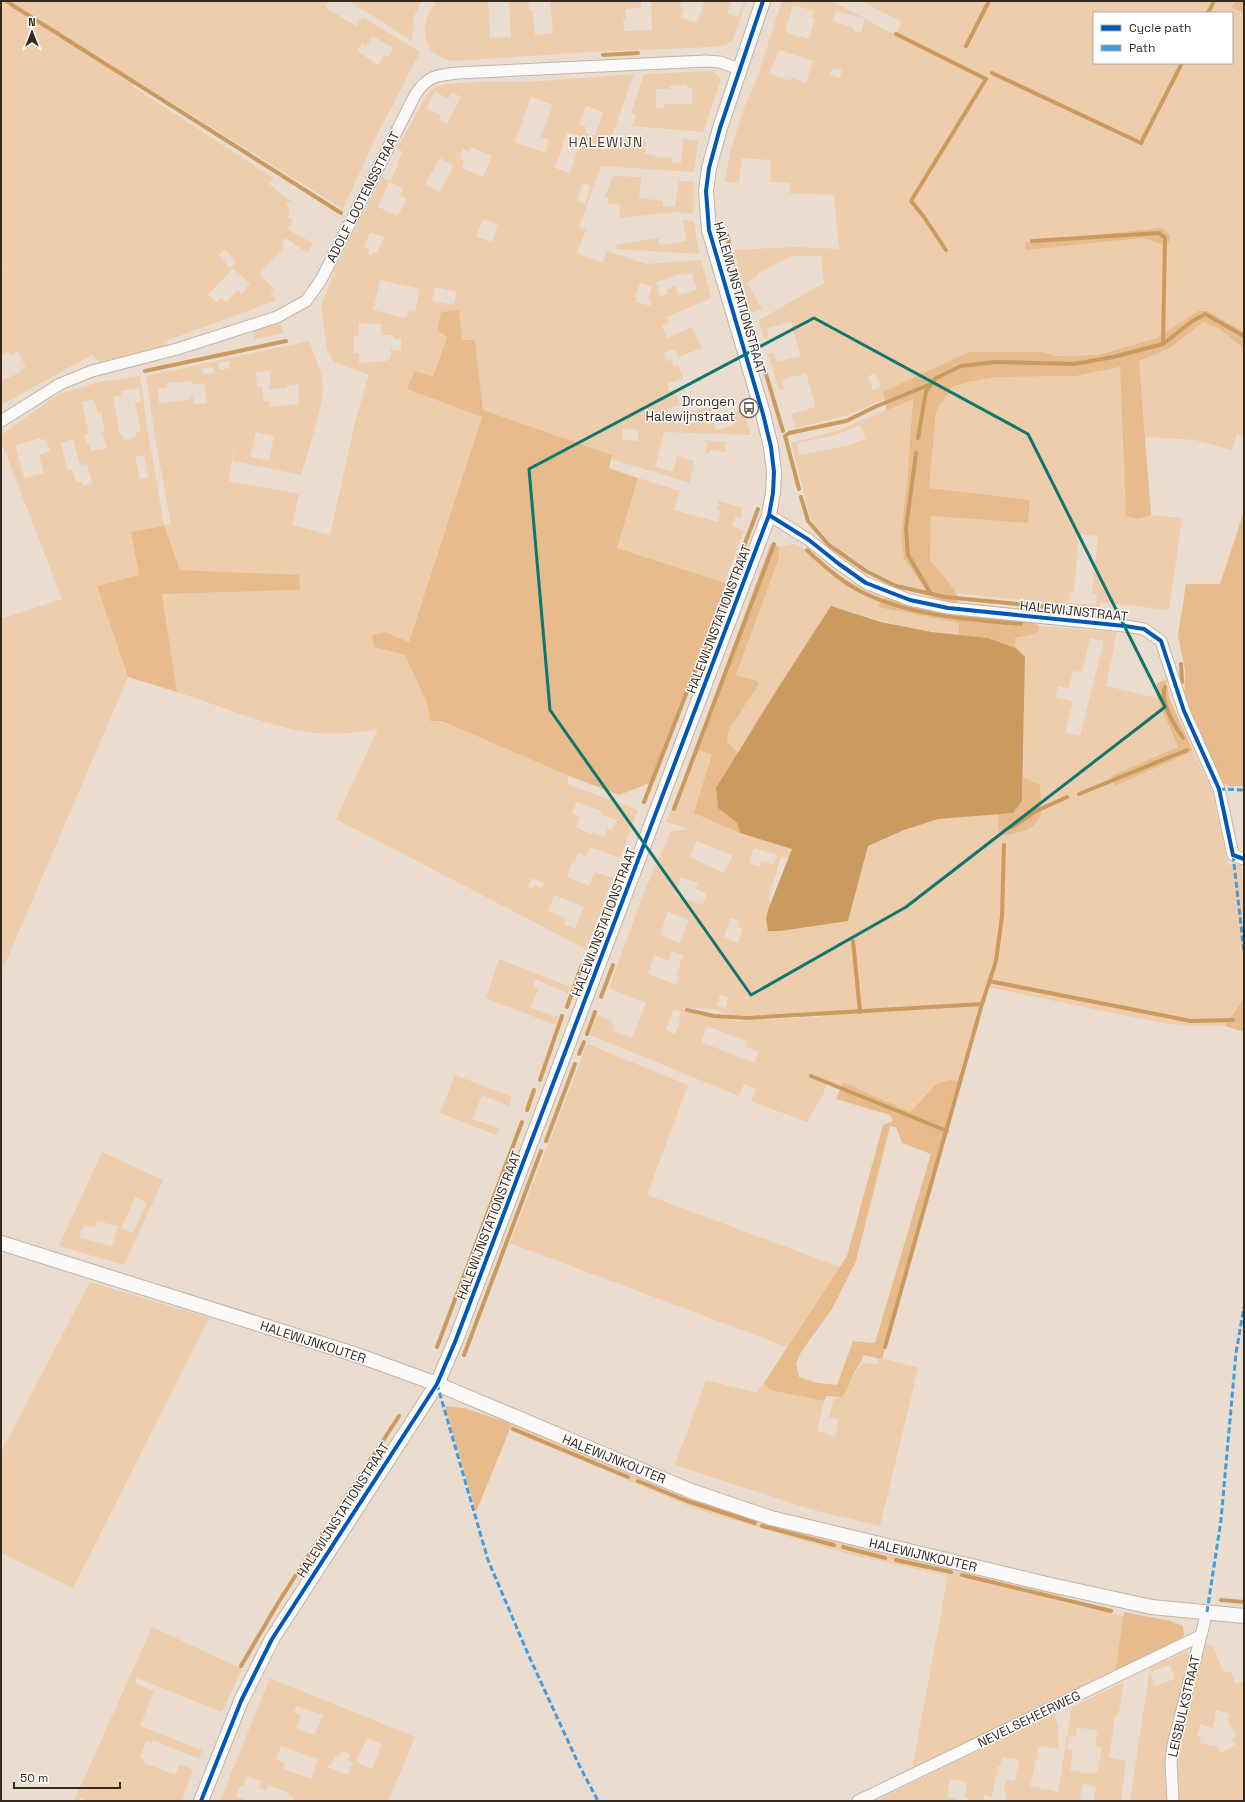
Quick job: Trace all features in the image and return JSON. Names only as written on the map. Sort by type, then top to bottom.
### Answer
[{"type":"street","name":"HALEWIJNSTATIONSTRAAT","points":[[201,1801],[240,1701],[272,1638],[437,1384],[455,1342],[769,515],[773,493],[774,472],[771,447],[763,414],[714,252],[706,209],[706,191],[709,168],[739,69],[763,1]]},
{"type":"street","name":"ADOLF LOOTENSSTRAAT","points":[[1,421],[60,384],[92,370],[177,350],[277,317],[306,301],[321,280],[420,85],[429,78],[458,73],[706,60],[720,62],[739,69]]},
{"type":"street","name":"HALEWIJNSTRAAT","points":[[769,515],[809,540],[866,583],[910,600],[948,608],[1125,626],[1144,629],[1154,634],[1161,641],[1166,652],[1184,711],[1219,789],[1233,855],[1244,859]]},
{"type":"street","name":"HALEWIJNKOUTER","points":[[1,1243],[357,1355],[437,1384],[683,1488],[771,1518],[816,1530],[1152,1607],[1244,1616]]},
{"type":"street","name":"LEISBULKSTRAAT","points":[[1173,1801],[1171,1763],[1173,1745],[1207,1612]]},
{"type":"street","name":"NEVELSEHEERWEG","points":[[858,1801],[1200,1636]]},
{"type":"highlighted area","points":[[814,318],[1028,434],[1165,707],[906,907],[751,995],[550,710],[529,469]]},
{"type":"shaded area","points":[[1,1],[6,4],[9,1],[329,1],[325,7],[356,26],[363,17],[420,52],[378,133],[343,209],[137,81],[132,86],[273,178],[269,184],[291,201],[286,203],[290,211],[287,217],[293,220],[288,230],[313,243],[308,253],[285,238],[281,243],[284,247],[259,274],[274,289],[270,293],[277,300],[163,342],[168,346],[99,362],[92,355],[1,405],[1,381],[21,372],[20,370],[26,367],[18,352],[11,356],[8,351],[1,355],[1,268],[25,283],[1,267]],"holes":[[[373,36],[393,48],[388,57],[384,55],[378,65],[357,51],[362,43],[366,46]],[[225,249],[236,262],[230,268],[219,255]],[[233,268],[250,284],[242,294],[238,290],[226,302],[221,298],[216,302],[208,295]]]},
{"type":"shaded area","points":[[349,1],[422,1],[414,16],[412,41]]},
{"type":"shaded area","points":[[436,1],[488,1],[490,38],[511,37],[509,1],[528,1],[529,10],[532,10],[535,35],[553,33],[550,1],[641,1],[641,8],[626,9],[626,18],[623,19],[624,31],[652,30],[651,1],[682,1],[680,7],[684,9],[681,18],[697,23],[705,1],[731,1],[727,14],[738,17],[744,1],[746,1],[733,40],[726,45],[455,61],[447,60],[435,54],[430,49],[425,37],[426,21]]},
{"type":"shaded area","points":[[782,1],[832,1],[895,35],[902,22],[861,1],[1236,1],[1231,7],[1244,13],[1244,332],[1199,311],[1157,338],[1098,355],[1057,356],[1041,352],[969,352],[883,393],[885,399],[847,415],[796,428],[791,414],[816,407],[806,373],[782,380],[784,389],[779,390],[768,354],[774,353],[777,362],[801,356],[791,322],[767,328],[769,337],[764,339],[759,320],[824,283],[821,256],[791,256],[757,274],[758,276],[747,283],[762,309],[750,313],[734,250],[794,247],[840,249],[834,195],[789,193],[790,183],[770,182],[771,160],[742,158],[739,183],[725,182],[731,149],[744,108],[757,78]],"holes":[[[793,5],[814,11],[812,18],[815,19],[809,39],[800,36],[799,38],[785,31]],[[836,11],[865,19],[861,33],[854,31],[854,28],[833,21]],[[779,50],[813,61],[806,83],[792,78],[791,81],[769,74]],[[832,68],[842,70],[840,78],[830,75]],[[1170,236],[1164,245],[1142,238],[1027,250],[1025,242]],[[876,373],[881,387],[873,390],[868,376]]]},
{"type":"shaded area","points":[[1236,1],[1244,1],[1244,13],[1231,7]]},
{"type":"shaded area","points":[[713,71],[721,79],[703,132],[632,126],[636,115],[631,113],[644,74]],"holes":[[[687,85],[687,88],[692,88],[692,104],[664,104],[664,108],[656,108],[656,89],[670,89],[670,86]]]},
{"type":"shaded area","points":[[634,74],[611,138],[646,142],[645,154],[655,155],[655,157],[672,158],[672,162],[681,163],[683,139],[698,140],[694,172],[601,166],[579,227],[586,230],[577,253],[602,263],[607,251],[646,264],[701,260],[711,298],[667,317],[670,322],[662,326],[667,338],[692,327],[702,348],[678,357],[675,349],[663,353],[666,361],[670,359],[674,367],[678,365],[683,379],[667,383],[669,391],[675,390],[680,405],[667,409],[669,417],[709,407],[716,430],[734,425],[731,413],[743,410],[751,435],[664,432],[655,467],[673,472],[677,456],[694,461],[690,483],[611,459],[612,455],[483,410],[475,340],[462,341],[447,336],[433,377],[407,389],[482,417],[409,642],[385,632],[374,647],[405,655],[427,703],[430,721],[442,721],[569,776],[567,784],[638,810],[620,858],[590,847],[586,856],[578,853],[574,863],[572,862],[567,877],[589,886],[595,872],[613,878],[586,949],[336,819],[378,729],[354,733],[330,734],[296,730],[262,721],[177,692],[162,594],[300,590],[298,575],[180,570],[139,575],[97,586],[128,677],[1,973],[1,619],[62,599],[1,441],[1,435],[59,394],[100,382],[140,376],[164,525],[171,524],[157,449],[146,376],[309,341],[322,377],[323,391],[315,428],[301,475],[233,461],[235,438],[229,481],[299,494],[292,525],[330,535],[356,418],[369,375],[334,362],[327,350],[321,306],[338,262],[382,177],[390,181],[399,163],[397,162],[403,152],[397,148],[430,90],[446,84],[476,82],[529,82]],"holes":[[[435,91],[448,99],[452,92],[461,97],[447,124],[439,120],[441,116],[426,108]],[[531,97],[553,105],[541,137],[549,140],[545,153],[515,142]],[[586,106],[603,112],[595,136],[585,133],[586,127],[579,124]],[[567,132],[582,137],[570,173],[555,168]],[[471,147],[492,156],[483,177],[462,168],[464,161],[459,158],[463,149],[469,152]],[[440,158],[454,166],[439,192],[425,184]],[[389,182],[403,188],[400,196],[406,199],[398,216],[378,207]],[[583,183],[591,186],[585,204],[577,201]],[[483,219],[498,225],[492,242],[476,236]],[[370,232],[384,237],[377,253],[373,252],[372,255],[368,253],[369,249],[364,247]],[[683,273],[684,275],[692,273],[697,290],[678,295],[675,286],[667,289],[668,294],[660,296],[656,282]],[[380,280],[420,289],[415,312],[408,311],[406,318],[373,310]],[[640,283],[652,287],[648,300],[651,301],[650,306],[636,302],[637,298],[635,297]],[[435,287],[457,292],[454,305],[432,301]],[[359,323],[381,324],[381,335],[393,335],[394,339],[401,339],[401,351],[391,349],[391,357],[387,361],[359,363],[359,353],[353,353],[354,336],[359,335]],[[229,361],[230,368],[219,370],[218,363]],[[213,367],[214,373],[203,374],[202,368]],[[270,371],[271,385],[269,386],[269,389],[287,388],[287,385],[298,384],[299,404],[270,407],[270,401],[264,401],[262,387],[257,387],[256,372]],[[192,381],[192,384],[204,383],[207,403],[194,404],[193,397],[189,397],[189,400],[159,403],[158,389],[167,388],[167,383]],[[139,388],[141,401],[135,403],[141,432],[136,433],[136,437],[124,440],[123,435],[120,435],[113,397],[121,395],[121,391]],[[94,399],[98,413],[101,412],[105,432],[101,433],[102,436],[104,436],[107,448],[91,451],[89,444],[86,444],[84,435],[89,434],[82,402]],[[622,429],[638,430],[638,441],[622,440]],[[256,432],[274,436],[269,461],[250,457]],[[40,438],[41,440],[46,439],[50,451],[39,455],[44,473],[24,478],[15,445]],[[73,439],[80,465],[87,464],[92,483],[83,486],[82,481],[76,482],[72,469],[67,470],[61,443]],[[144,455],[149,477],[140,479],[135,457]],[[577,802],[602,811],[601,815],[617,820],[612,830],[608,828],[604,837],[593,832],[592,835],[576,827],[580,817],[572,813]],[[532,878],[544,883],[542,888],[534,885],[533,889],[528,887]],[[554,895],[584,907],[575,929],[564,924],[566,918],[548,911]]]},
{"type":"shaded area","points":[[613,176],[641,177],[639,198],[663,201],[663,206],[675,207],[679,181],[693,181],[693,214],[677,212],[619,218],[620,205],[608,203],[608,197],[605,197]]},
{"type":"shaded area","points":[[683,220],[694,221],[699,254],[616,249],[617,245],[658,238],[659,245],[686,241]]},
{"type":"shaded area","points":[[1163,228],[1170,236],[1169,242],[1164,245],[1142,238],[1026,250],[1025,242]]},
{"type":"shaded area","points":[[459,310],[462,340],[475,340],[483,410],[612,455],[609,468],[638,478],[617,548],[728,584],[655,781],[619,795],[569,776],[442,721],[430,721],[427,703],[405,655],[374,647],[372,636],[385,632],[409,642],[482,417],[407,389],[415,371],[433,377],[447,337],[438,331],[441,312]]},
{"type":"shaded area","points":[[1198,311],[1208,311],[1244,332],[1244,349],[1220,329],[1203,322],[1170,348],[1139,361],[1151,515],[1139,519],[1126,516],[1120,367],[1076,376],[996,377],[968,382],[952,387],[936,411],[929,488],[1030,500],[1028,523],[931,516],[930,560],[954,589],[958,597],[957,607],[931,597],[904,559],[901,535],[907,482],[913,399],[887,410],[883,392],[969,352],[1041,352],[1057,356],[1098,355],[1157,338]]},
{"type":"shaded area","points":[[1203,322],[1220,329],[1244,349],[1244,437],[1237,434],[1232,450],[1195,440],[1145,437],[1139,361],[1170,348]]},
{"type":"shaded area","points":[[281,324],[283,333],[255,339],[253,330]]},
{"type":"shaded area","points":[[1120,367],[1124,475],[1139,519],[1151,515],[1182,518],[1169,610],[1100,602],[1099,608],[956,593],[930,560],[931,516],[1028,523],[1030,500],[929,488],[936,411],[952,387],[968,382],[996,377],[1076,376]],"holes":[[[1079,534],[1098,536],[1092,593],[1097,594],[1096,605],[1069,603],[1069,591],[1074,592]]]},
{"type":"shaded area","points":[[913,398],[907,482],[901,535],[904,559],[931,597],[896,583],[866,568],[831,543],[811,520],[791,443],[837,431]],"holes":[[[860,425],[866,439],[847,446],[799,455],[797,443],[836,435]]]},
{"type":"shaded area","points":[[699,440],[726,442],[725,452],[710,450],[709,454],[705,453],[707,442]]},
{"type":"shaded area","points":[[638,478],[680,491],[674,510],[718,522],[721,511],[716,509],[719,506],[718,501],[743,508],[741,518],[736,516],[732,526],[744,531],[724,583],[617,548]]},
{"type":"shaded area","points":[[1244,511],[1244,786],[1229,786],[1220,781],[1184,702],[1185,670],[1178,635],[1186,584],[1220,584]]},
{"type":"shaded area","points":[[164,526],[180,570],[299,575],[300,590],[162,594],[177,692],[128,677],[97,586],[139,575],[131,532]]},
{"type":"shaded area","points":[[771,543],[779,547],[779,558],[736,675],[757,681],[759,684],[728,731],[727,741],[738,753],[716,789],[718,808],[737,823],[740,833],[694,813],[712,754],[695,749]]},
{"type":"shaded area","points":[[794,544],[809,553],[838,575],[884,597],[877,607],[959,623],[959,635],[894,624],[831,606],[738,753],[727,741],[728,731],[759,684],[757,681],[736,675],[779,558],[779,547]]},
{"type":"shaded area","points":[[884,597],[925,609],[947,613],[1034,623],[1039,626],[1038,631],[1034,634],[1015,638],[1016,648],[988,638],[959,635],[959,623],[877,607]]},
{"type":"shaded area","points":[[831,606],[881,622],[932,632],[988,638],[1016,648],[1025,657],[1022,801],[1013,813],[938,819],[904,830],[868,846],[848,921],[780,931],[768,931],[766,919],[768,910],[792,849],[740,833],[737,823],[718,808],[716,788]]},
{"type":"shaded area","points":[[1039,626],[1117,632],[1106,686],[1157,698],[1178,747],[1111,776],[1114,786],[1193,751],[1212,791],[1228,865],[1241,864],[1244,895],[1244,998],[1225,1026],[1188,1026],[1162,1023],[987,987],[960,1081],[944,1082],[937,1085],[926,1094],[910,1112],[843,1082],[840,1090],[827,1082],[823,1095],[807,1122],[751,1101],[756,1089],[744,1084],[739,1096],[590,1035],[597,1015],[612,1021],[611,1024],[614,1026],[613,1031],[632,1038],[646,1003],[609,988],[643,895],[671,831],[689,829],[666,822],[695,749],[712,754],[695,813],[740,833],[792,849],[789,858],[781,857],[768,898],[771,903],[768,910],[848,921],[868,846],[928,821],[944,817],[998,813],[999,830],[1003,835],[1018,834],[1041,815],[1040,785],[1023,777],[1025,657],[1016,648],[1015,638],[1038,631]],"holes":[[[1090,638],[1104,641],[1080,736],[1065,733],[1073,701],[1055,697],[1058,686],[1068,689],[1073,671],[1082,672]],[[696,841],[733,855],[724,873],[690,857]],[[754,848],[777,855],[774,865],[761,861],[759,867],[749,863]],[[681,877],[698,883],[696,889],[707,894],[703,905],[674,895]],[[668,912],[689,920],[680,943],[660,935]],[[730,918],[740,921],[738,927],[743,929],[738,943],[724,938]],[[672,951],[683,955],[676,976],[680,977],[677,985],[648,974],[654,955],[669,961]],[[720,995],[728,997],[726,1008],[717,1006]],[[682,1008],[710,1009],[731,1015],[822,1015],[820,1017],[738,1021],[687,1013]],[[674,1009],[681,1012],[679,1018],[681,1019],[675,1034],[666,1030]],[[707,1026],[747,1041],[747,1047],[759,1052],[754,1063],[701,1042]]]},
{"type":"shaded area","points":[[1166,680],[1170,700],[1193,751],[1115,786],[1111,776],[1178,747],[1157,698],[1157,683]]},
{"type":"shaded area","points":[[1023,777],[1040,785],[1041,813],[1039,819],[1026,830],[1014,834],[1003,835],[999,830],[998,814],[1013,813],[1022,801]]},
{"type":"shaded area","points":[[499,959],[571,987],[568,993],[535,979],[533,987],[538,989],[530,1008],[559,1017],[555,1025],[486,998]]},
{"type":"shaded area","points":[[1244,998],[1244,1032],[1225,1026]]},
{"type":"shaded area","points":[[587,1044],[688,1085],[647,1195],[840,1267],[787,1347],[510,1243]]},
{"type":"shaded area","points":[[455,1075],[512,1097],[509,1106],[482,1095],[472,1119],[499,1128],[496,1135],[440,1113]]},
{"type":"shaded area","points":[[950,1080],[960,1081],[882,1359],[863,1355],[862,1360],[842,1397],[826,1396],[824,1401],[770,1390],[764,1383],[847,1256],[883,1125],[893,1121],[890,1115],[836,1099],[843,1082],[910,1112],[936,1084]],"holes":[[[890,1126],[896,1127],[902,1143],[931,1154],[875,1343],[853,1341],[837,1385],[817,1383],[799,1377],[796,1364],[801,1352],[832,1309],[856,1261]]]},
{"type":"shaded area","points":[[102,1152],[163,1180],[124,1265],[59,1246]],"holes":[[[135,1197],[147,1203],[133,1233],[121,1228]],[[97,1221],[118,1226],[112,1246],[80,1238],[81,1229],[82,1230],[84,1225],[95,1228]]]},
{"type":"shaded area","points":[[90,1282],[209,1318],[73,1588],[1,1553],[1,1452]]},
{"type":"shaded area","points":[[878,1357],[918,1368],[880,1526],[813,1510],[675,1465],[706,1380],[757,1393],[764,1383],[770,1390],[824,1401],[817,1431],[835,1436],[839,1419],[829,1417],[834,1398],[842,1397],[862,1363],[877,1364]]},
{"type":"shaded area","points":[[445,1406],[464,1408],[512,1424],[476,1512]]},
{"type":"shaded area","points":[[512,1424],[679,1492],[741,1515],[806,1534],[1061,1594],[1059,1602],[1124,1616],[1115,1673],[912,1769],[948,1576],[852,1555],[696,1509],[509,1430]]},
{"type":"shaded area","points":[[1124,1612],[1170,1621],[1183,1626],[1184,1635],[1177,1642],[1115,1673]]},
{"type":"shaded area","points":[[152,1627],[242,1669],[222,1712],[137,1678],[135,1683],[154,1691],[140,1726],[202,1750],[199,1759],[153,1740],[152,1743],[146,1741],[140,1758],[145,1760],[144,1763],[175,1775],[180,1764],[193,1770],[182,1801],[88,1801],[80,1798],[78,1801],[74,1801]]},
{"type":"shaded area","points":[[1205,1645],[1212,1645],[1224,1673],[1231,1671],[1235,1684],[1244,1681],[1244,1801],[1179,1801],[1178,1781],[1181,1742],[1188,1703]],"holes":[[[1216,1710],[1229,1714],[1227,1720],[1237,1736],[1232,1739],[1235,1745],[1221,1753],[1217,1747],[1199,1743],[1201,1737],[1197,1736],[1200,1724],[1213,1728]]]},
{"type":"shaded area","points":[[1187,1651],[1190,1657],[1172,1730],[1168,1801],[1130,1801],[1150,1668]],"holes":[[[1170,1665],[1175,1679],[1155,1686],[1150,1672]]]},
{"type":"shaded area","points":[[270,1678],[415,1737],[388,1801],[293,1801],[294,1798],[289,1796],[290,1793],[268,1785],[266,1790],[259,1788],[261,1781],[247,1776],[243,1787],[240,1786],[236,1797],[248,1801],[220,1801]],"holes":[[[297,1706],[323,1715],[314,1735],[296,1728],[301,1715],[294,1712]],[[367,1738],[382,1744],[372,1769],[356,1762]],[[281,1746],[318,1759],[311,1779],[283,1769],[285,1763],[276,1759]],[[341,1751],[350,1754],[348,1760],[353,1762],[348,1775],[327,1767],[328,1765],[331,1766],[335,1755],[339,1756]]]},
{"type":"shaded area","points":[[1124,1682],[1118,1716],[1115,1716],[1109,1758],[1126,1761],[1121,1801],[1094,1801],[1096,1787],[1083,1784],[1079,1801],[1003,1801],[1005,1800],[1006,1792],[1004,1792],[1006,1780],[1015,1781],[1019,1760],[1002,1757],[1000,1766],[998,1766],[992,1797],[984,1795],[983,1801],[968,1801],[968,1798],[965,1798],[967,1782],[950,1779],[947,1797],[956,1799],[956,1801],[875,1801],[1054,1714],[1059,1730],[1058,1749],[1039,1746],[1030,1786],[1058,1792],[1072,1707]],"holes":[[[1077,1727],[1098,1731],[1095,1746],[1102,1748],[1097,1773],[1091,1772],[1090,1774],[1070,1770],[1073,1750],[1067,1748],[1069,1736],[1076,1737]]]},
{"type":"waterway","points":[[6,1],[341,213]]},
{"type":"waterway","points":[[966,46],[989,1]]},
{"type":"waterway","points":[[1208,12],[1214,1]]},
{"type":"waterway","points":[[896,34],[986,79],[911,201],[924,217],[946,250]]},
{"type":"waterway","points":[[603,55],[638,53]]},
{"type":"waterway","points":[[992,73],[1141,143],[1181,64]]},
{"type":"waterway","points":[[1032,241],[1159,233],[1165,238],[1163,344]]},
{"type":"waterway","points":[[727,235],[734,264]]},
{"type":"waterway","points":[[918,438],[926,391],[936,378],[961,366],[995,362],[1074,364],[1113,357],[1163,344],[1191,322],[1205,314],[1244,336]]},
{"type":"waterway","points":[[145,371],[286,341]]},
{"type":"waterway","points":[[765,371],[783,431]]},
{"type":"waterway","points":[[799,489],[785,436],[789,433],[846,421],[877,406],[931,384]]},
{"type":"waterway","points":[[916,453],[906,529],[908,555],[931,594]]},
{"type":"waterway","points":[[801,497],[808,521],[829,545],[866,571],[896,586],[945,597],[1048,607]]},
{"type":"waterway","points":[[703,654],[758,509]]},
{"type":"waterway","points":[[674,809],[774,544]]},
{"type":"waterway","points":[[807,550],[843,581],[868,595],[886,602],[904,608],[943,616],[1021,624]]},
{"type":"waterway","points":[[1178,683],[1182,682],[1181,664]]},
{"type":"waterway","points":[[644,802],[697,666]]},
{"type":"waterway","points":[[1165,687],[1164,700],[1166,707],[1172,721],[1183,738]]},
{"type":"waterway","points":[[1079,794],[1187,750]]},
{"type":"waterway","points":[[1012,827],[1034,812],[1067,797]]},
{"type":"waterway","points":[[885,1347],[982,1004],[996,961],[1002,916],[1004,845]]},
{"type":"waterway","points":[[853,941],[860,1012]]},
{"type":"waterway","points":[[567,1007],[582,965]]},
{"type":"waterway","points":[[601,997],[613,965]]},
{"type":"waterway","points":[[989,981],[1191,1021],[1233,1020]]},
{"type":"waterway","points":[[687,1010],[714,1016],[747,1018],[982,1004]]},
{"type":"waterway","points":[[587,1034],[595,1012]]},
{"type":"waterway","points":[[540,1080],[562,1016]]},
{"type":"waterway","points":[[579,1054],[584,1042]]},
{"type":"waterway","points":[[546,1141],[575,1064]]},
{"type":"waterway","points":[[811,1076],[947,1131]]},
{"type":"waterway","points":[[527,1110],[534,1090]]},
{"type":"waterway","points":[[437,1347],[522,1122]]},
{"type":"waterway","points":[[464,1355],[541,1151]]},
{"type":"waterway","points":[[332,1519],[399,1416]]},
{"type":"waterway","points":[[513,1429],[628,1477]]},
{"type":"waterway","points":[[638,1481],[687,1501],[755,1523]]},
{"type":"waterway","points":[[762,1526],[834,1545]]},
{"type":"waterway","points":[[241,1666],[278,1603],[326,1528]]},
{"type":"waterway","points":[[843,1547],[885,1558]]},
{"type":"waterway","points":[[896,1560],[951,1572]]},
{"type":"waterway","points":[[962,1575],[1111,1611]]},
{"type":"waterway","points":[[1221,1600],[1244,1602]]},
{"type":"marked path","points":[[1219,789],[1244,790]]},
{"type":"marked path","points":[[1233,855],[1244,952]]},
{"type":"marked path","points":[[1207,1612],[1221,1520],[1236,1353],[1244,1307]]},
{"type":"marked path","points":[[437,1384],[488,1560],[528,1654],[579,1765],[598,1801]]},
{"type":"cycle path","points":[[201,1801],[241,1701],[272,1639],[437,1384],[455,1342],[769,515],[773,493],[774,472],[771,447],[763,414],[709,230],[706,191],[709,168],[720,128],[763,1]]},
{"type":"cycle path","points":[[769,515],[809,540],[866,583],[910,600],[948,608],[1144,629],[1161,641],[1184,711],[1219,789],[1233,855],[1244,859]]},
{"type":"place","name":"Drongen Halewijnstraat","points":[[749,408]]},
{"type":"district","name":"HALEWIJN","points":[[606,142]]}]
